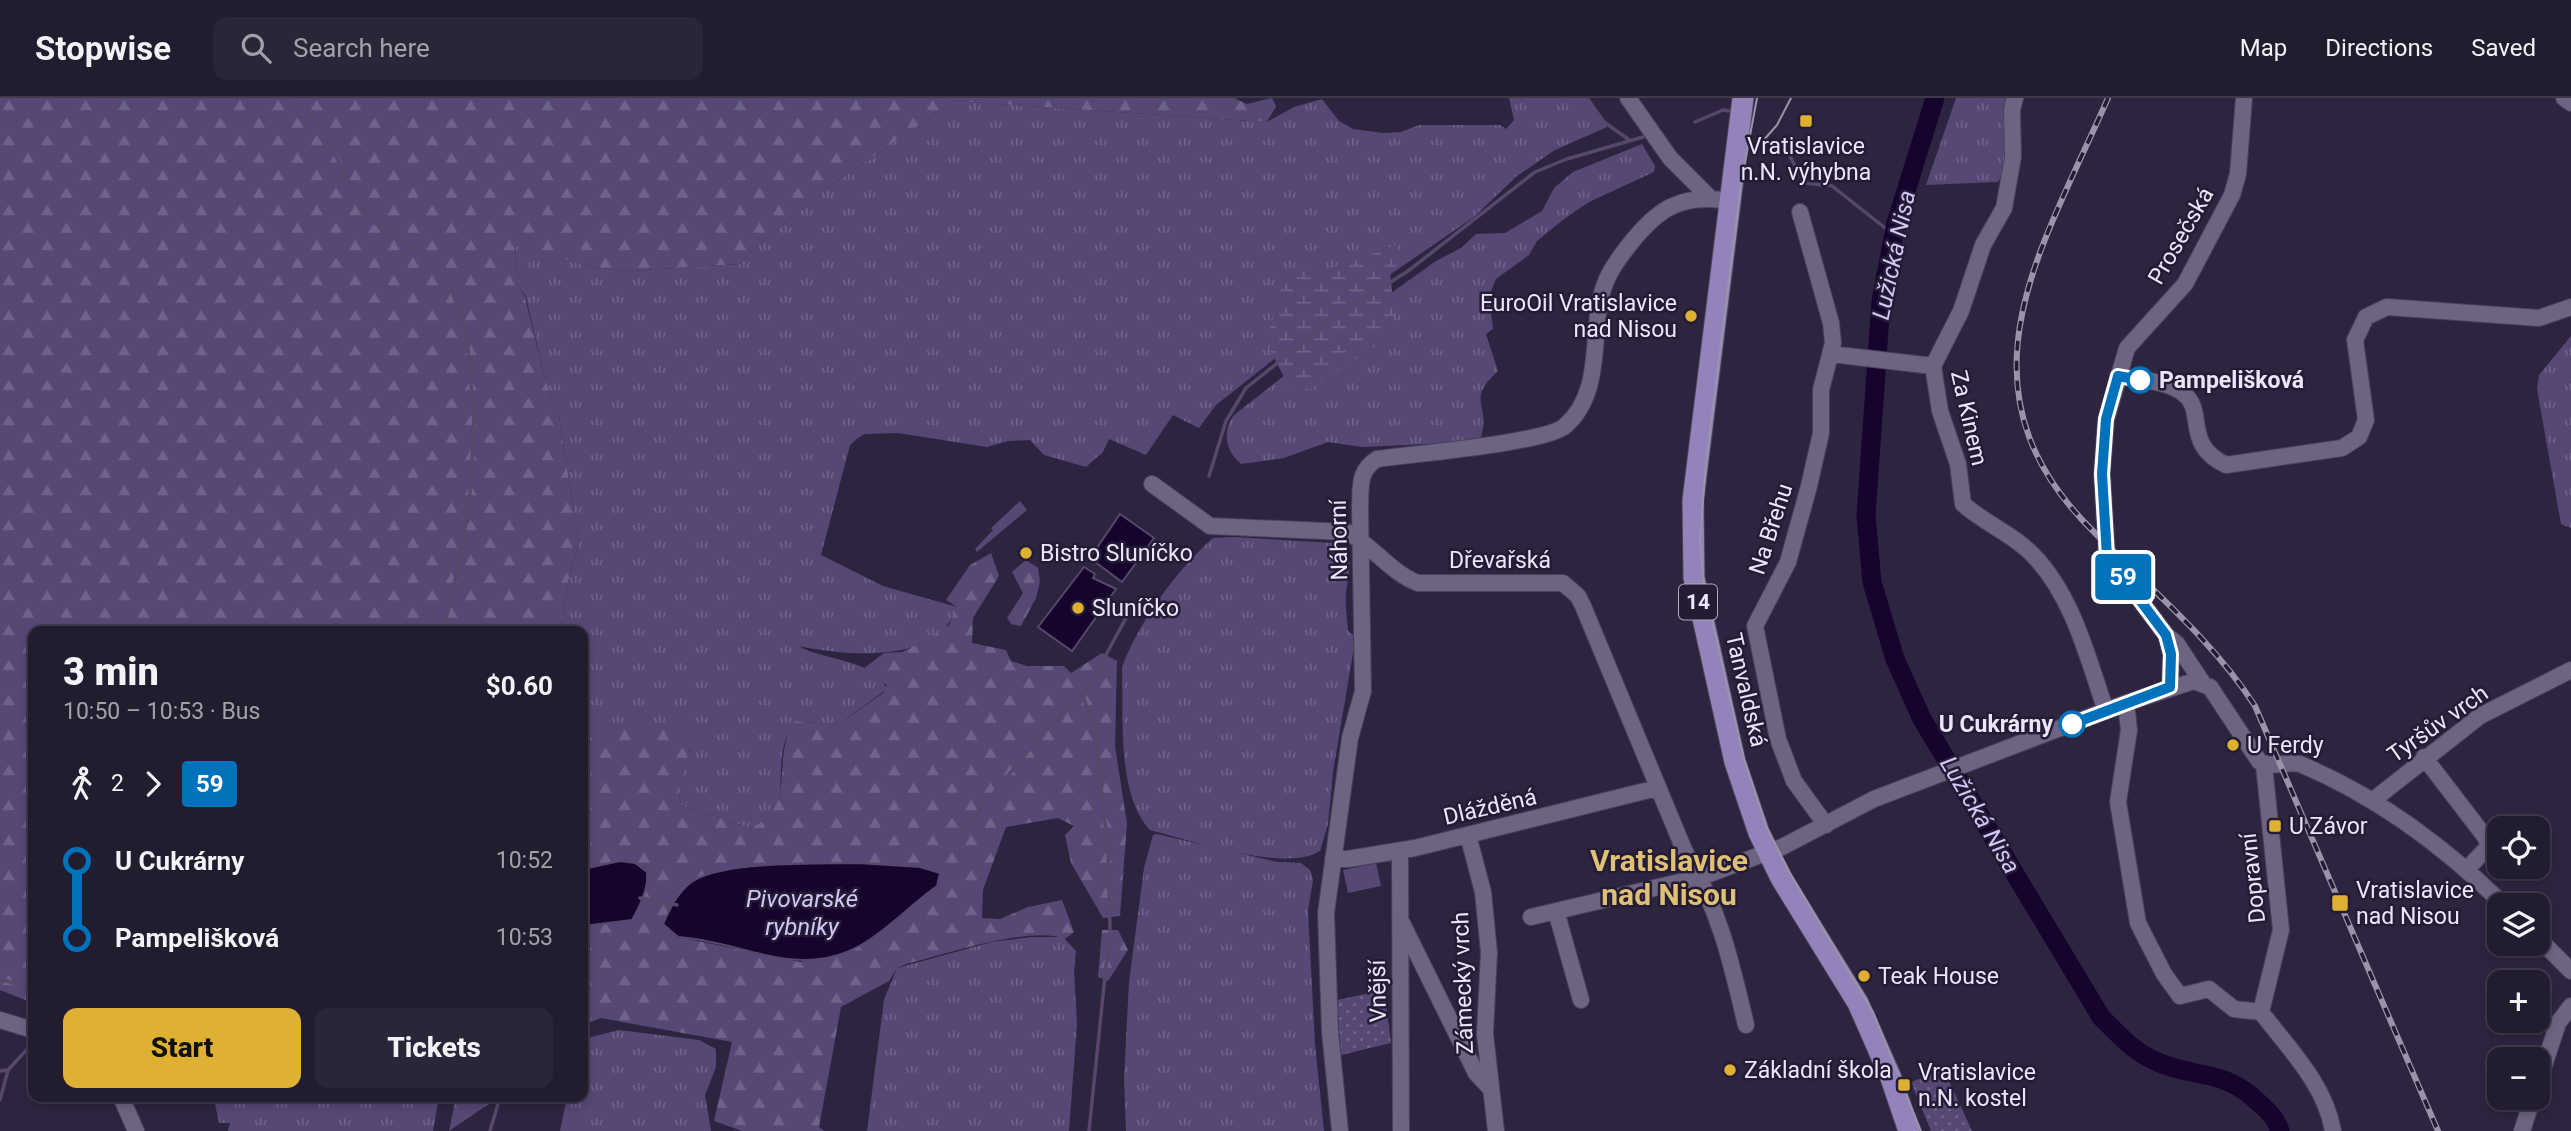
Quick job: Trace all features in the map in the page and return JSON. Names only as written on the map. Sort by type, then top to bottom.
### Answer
[{"type":"main road","name":"Tanvaldská","points":[[1743,98],[1719,199],[1692,556],[1699,607],[1735,762],[1768,853],[1858,1003],[1883,1058],[1909,1131]]},
{"type":"street","points":[[1628,98],[1670,158],[1719,199]]},
{"type":"street","name":"Za Kinem","points":[[2015,98],[2012,110],[2013,157],[2004,208],[1983,244],[1961,311],[1933,366],[1940,411],[1958,464],[1963,504],[2033,555],[2057,589],[2080,636],[2106,711]]},
{"type":"street","name":"Prosečská","points":[[2244,98],[2238,174],[2232,195],[2185,284],[2127,348],[2106,419],[2102,474],[2107,556],[2166,635],[2177,644],[2216,696],[2254,756],[2264,765]]},
{"type":"street","points":[[2564,98],[2571,103]]},
{"type":"street","name":"Náhorní","points":[[1340,1131],[1330,1031],[1326,913],[1350,737],[1363,691],[1361,477],[1365,466],[1377,459],[1526,440],[1564,428],[1580,408],[1588,387],[1595,357],[1600,301],[1608,273],[1654,215],[1676,204],[1719,199]]},
{"type":"street","name":"Na Břehu","points":[[1800,212],[1831,323],[1831,355],[1821,390],[1821,433],[1788,562],[1755,626],[1778,739],[1794,781],[1826,825]]},
{"type":"street","points":[[2118,376],[2161,384],[2185,394],[2191,404],[2199,443],[2209,457],[2226,465],[2343,448],[2359,437],[2366,420],[2355,340],[2366,317],[2387,307],[2539,318],[2571,307]]},
{"type":"street","points":[[1831,355],[1933,366]]},
{"type":"street","name":"Dřevařská","points":[[1152,484],[1210,526],[1347,532],[1362,540],[1403,578],[1419,583],[1563,583],[1573,590],[1583,606],[1685,852],[1701,877],[1728,946],[1746,1025]]},
{"type":"street","points":[[2166,635],[2171,654],[2170,687]]},
{"type":"street","name":"Tyršův vrch","points":[[2372,801],[2424,757],[2480,716],[2571,670]]},
{"type":"street","points":[[1531,916],[1701,877],[1768,853],[1874,799],[2170,687],[2194,681],[2203,682]]},
{"type":"street","points":[[2126,703],[2129,730],[2118,802],[2138,923],[2164,974],[2180,996],[2209,989],[2234,1009],[2261,1012],[2316,1084],[2330,1115],[2333,1131]]},
{"type":"street","points":[[2424,757],[2486,838],[2488,847],[2466,870]]},
{"type":"street","points":[[2264,765],[2300,764],[2372,801],[2399,818],[2491,893]]},
{"type":"street","name":"Dopravní","points":[[2261,1012],[2281,930],[2264,765]]},
{"type":"street","name":"Dlážděná","points":[[1333,858],[1348,859],[1400,850],[1657,788]]},
{"type":"street","name":"Zámecký vrch","points":[[1468,835],[1483,892],[1489,952],[1485,1034],[1496,1131]]},
{"type":"street","name":"Vnější","points":[[1400,850],[1401,1131]]},
{"type":"street","points":[[1556,911],[1581,1000]]},
{"type":"street","name":"Zámecký vrch","points":[[1399,917],[1476,1073],[1491,1089]]},
{"type":"street","points":[[2550,950],[2571,971]]},
{"type":"street","points":[[2550,1047],[2558,1023],[2571,1006]]},
{"type":"street","points":[[0,1020],[28,1028]]},
{"type":"street","points":[[0,1032],[28,1028]]},
{"type":"street","points":[[123,1102],[136,1131]]},
{"type":"street","points":[[2526,1129],[2530,1110]]},
{"type":"green space","points":[[0,98],[1234,98],[1247,104],[1272,98],[1276,106],[1267,122],[954,101],[830,186],[749,253],[740,264],[628,271],[594,267],[515,246],[518,286],[525,297],[545,379],[559,417],[579,543],[569,577],[561,626],[28,626],[28,1001],[0,990]]},
{"type":"green space","points":[[1509,98],[1586,98],[1607,127],[1555,150],[1517,176],[1474,217],[1321,322],[1216,405],[1199,428],[1173,415],[1146,455],[1109,439],[1103,452],[1086,467],[1044,455],[1030,440],[1008,441],[987,447],[898,433],[865,434],[850,445],[821,555],[883,586],[957,607],[947,626],[931,639],[911,647],[865,653],[799,646],[861,666],[881,679],[887,689],[838,725],[795,721],[785,741],[782,755],[778,802],[764,821],[750,828],[681,805],[680,776],[690,750],[588,724],[588,626],[561,626],[569,577],[579,543],[559,417],[545,379],[526,297],[518,286],[515,245],[594,267],[628,271],[740,264],[749,253],[830,186],[954,101],[1267,122],[1294,107],[1322,99],[1339,121],[1353,129],[1383,133],[1401,132],[1419,125],[1500,125],[1506,129],[1514,120]]},
{"type":"green space","points":[[1956,98],[2011,98],[2006,173],[1997,182],[1926,185]]},
{"type":"green space","points":[[1642,144],[1655,166],[1654,172],[1589,202],[1537,241],[1529,255],[1496,279],[1489,296],[1493,329],[1486,334],[1498,371],[1488,381],[1481,396],[1481,437],[1472,442],[1362,447],[1328,442],[1284,458],[1241,464],[1231,453],[1227,434],[1234,415],[1377,303],[1436,261],[1461,248],[1476,234],[1505,233],[1542,211],[1554,188],[1573,172]]},
{"type":"green space","points":[[1396,245],[1404,260],[1390,271],[1394,317],[1387,333],[1377,345],[1311,389],[1289,387],[1266,342],[1285,275],[1341,265]]},
{"type":"green space","points":[[2571,336],[2571,528],[2561,524],[2537,389],[2539,375]]},
{"type":"green space","points":[[1020,501],[1027,510],[977,552],[975,549],[993,530],[991,528]]},
{"type":"green space","points":[[1213,538],[1333,543],[1344,550],[1349,560],[1346,608],[1348,631],[1353,635],[1354,647],[1333,772],[1328,824],[1320,851],[1304,857],[1261,857],[1150,830],[1139,815],[1127,775],[1122,667],[1130,649],[1160,597],[1186,565]]},
{"type":"green space","points":[[991,553],[999,576],[973,618],[972,643],[1006,650],[1011,661],[1027,666],[1064,666],[1071,673],[1102,653],[1117,661],[1115,746],[1127,824],[1120,916],[1103,918],[1071,863],[1065,835],[1074,826],[1058,818],[1006,827],[983,890],[982,918],[1000,919],[1028,907],[1062,900],[1074,932],[1065,939],[1050,936],[1009,938],[906,964],[897,968],[889,981],[841,1007],[819,1127],[824,1131],[742,1131],[714,1121],[732,1042],[601,1018],[588,1023],[588,925],[626,918],[633,913],[642,897],[620,861],[588,868],[588,723],[673,726],[694,732],[681,777],[681,805],[750,828],[765,819],[774,808],[782,780],[784,750],[795,721],[838,725],[883,693],[887,685],[864,668],[884,653],[902,652],[949,625],[957,607],[946,600],[970,565]],"holes":[[[937,886],[862,945],[800,962],[678,937]]]},
{"type":"green space","points":[[1026,560],[1038,568],[1040,581],[1036,598],[1021,626],[1011,624],[1007,618],[1023,593],[1012,572]]},
{"type":"green space","points":[[1153,835],[1277,862],[1301,863],[1310,870],[1313,880],[1308,911],[1315,1044],[1324,1131],[1126,1131],[1124,1079],[1129,982],[1144,868]]},
{"type":"green space","points":[[1376,863],[1381,886],[1348,893],[1343,870]]},
{"type":"green space","points":[[1102,930],[1118,930],[1128,950],[1108,981],[1098,977]]},
{"type":"green space","points":[[1031,937],[1063,937],[1076,951],[1074,971],[1077,1024],[1069,1131],[867,1131],[884,1000],[897,968],[992,942]]},
{"type":"green space","points":[[1384,990],[1391,1043],[1341,1055],[1337,1000]]},
{"type":"green space","points":[[619,1030],[699,1040],[716,1049],[716,1067],[705,1095],[711,1131],[560,1131],[566,1102],[588,1102],[588,1038]]},
{"type":"green space","points":[[1944,1070],[1972,1131],[1931,1131],[1911,1082]]},
{"type":"green space","points":[[438,1102],[433,1131],[228,1131],[230,1123],[219,1123],[215,1104]]},
{"type":"green space","points":[[455,1102],[492,1102],[449,1131]]},
{"type":"water","name":"Sluníčko","points":[[1120,514],[1154,538],[1122,582],[1090,558]]},
{"type":"water","name":"Sluníčko","points":[[1084,567],[1095,574],[1093,578],[1116,589],[1072,651],[1038,627]]},
{"type":"water","points":[[620,861],[635,863],[647,872],[645,891],[632,920],[588,925],[588,868]]},
{"type":"water","name":"Pivovarské rybníky","points":[[858,863],[920,867],[940,873],[937,886],[871,939],[837,955],[815,960],[770,956],[678,937],[663,924],[680,893],[703,876],[745,867]]},
{"type":"waterway","points":[[295,98],[318,122],[367,216],[383,230],[413,246],[437,270],[451,289],[466,328],[474,417],[471,485],[463,545],[444,626]]},
{"type":"waterway","points":[[1587,98],[1604,122],[1628,139]]},
{"type":"waterway","name":"Lužická Nisa","points":[[1935,98],[1896,223],[1881,301],[1866,516],[1872,582],[1895,659],[1922,719],[2101,1017],[2126,1042],[2147,1057],[2169,1067],[2220,1079],[2245,1091],[2271,1115],[2280,1131]]},
{"type":"waterway","points":[[1695,122],[1723,110],[1731,111]]},
{"type":"waterway","points":[[1209,476],[1226,421],[1246,388],[1334,318],[1408,271],[1535,172],[1567,159],[1643,137]]},
{"type":"waterway","points":[[1781,141],[1805,183],[1832,186],[1894,235]]},
{"type":"waterway","points":[[957,837],[1054,720],[1083,697],[1132,607]]},
{"type":"waterway","points":[[1083,697],[1094,725],[1108,849],[1110,928],[1089,1131]]},
{"type":"waterway","points":[[640,898],[677,905]]},
{"type":"waterway","points":[[0,979],[28,987]]},
{"type":"waterway","points":[[0,1071],[8,1070],[28,1048]]},
{"type":"waterway","points":[[0,1100],[8,1070]]},
{"type":"waterway","points":[[490,1131],[499,1102]]},
{"type":"tram line","points":[[1757,98],[1741,184],[1706,462],[1700,539],[1704,586],[1744,759],[1767,828],[1790,873],[1873,1012],[1921,1131]]},
{"type":"tram line","points":[[1762,142],[1777,125],[1791,98]]},
{"type":"railway","points":[[2108,98],[2057,209],[2036,264],[2021,318],[2017,371],[2025,424],[2049,478],[2093,531],[2219,658],[2255,706],[2438,1131]]},
{"type":"bus line","name":"59","points":[[2072,724],[2170,687],[2171,654],[2166,635],[2107,556],[2108,530],[2102,474],[2106,419],[2118,376],[2140,380]]},
{"type":"place","name":"Vratislavice n.N. výhybna","points":[[1806,121]]},
{"type":"place","name":"EuroOil Vratislavice nad Nisou","points":[[1691,316]]},
{"type":"place","name":"Pampelišková","points":[[2140,380]]},
{"type":"place","name":"Bistro Sluníčko","points":[[1026,553]]},
{"type":"place","name":"Sluníčko","points":[[1078,608]]},
{"type":"place","name":"U Cukrárny","points":[[2072,724]]},
{"type":"place","name":"U Ferdy","points":[[2233,745]]},
{"type":"place","name":"U Závor","points":[[2275,826]]},
{"type":"place","name":"Vratislavice nad Nisou","points":[[2340,903]]},
{"type":"place","name":"Teak House","points":[[1864,976]]},
{"type":"place","name":"Základní škola","points":[[1730,1070]]},
{"type":"place","name":"Vratislavice n.N. kostel","points":[[1904,1085]]},
{"type":"district","name":"Vratislavice nad Nisou","points":[[1669,877]]}]
